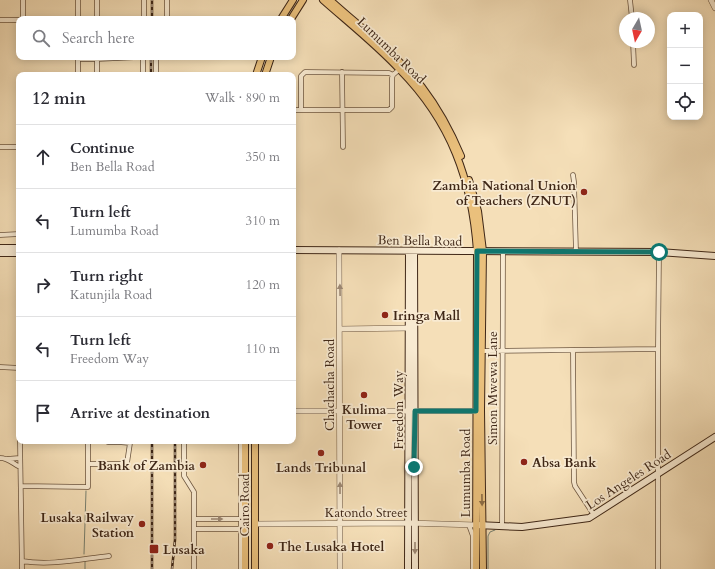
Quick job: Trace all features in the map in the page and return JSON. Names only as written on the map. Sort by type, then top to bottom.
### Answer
[{"type":"main road","points":[[283,16],[293,0]]},
{"type":"main road","points":[[293,16],[303,0]]},
{"type":"main road","name":"Lumumba Road","points":[[323,0],[402,68]]},
{"type":"main road","name":"Lumumba Road","points":[[330,0],[421,86],[436,107],[457,146],[473,190],[478,211],[480,251],[483,569]]},
{"type":"main road","points":[[257,72],[261,60]]},
{"type":"main road","points":[[266,72],[270,60]]},
{"type":"main road","points":[[0,248],[16,248]]},
{"type":"main road","name":"Ben Bella Road","points":[[296,250],[659,252],[715,256]]},
{"type":"main road","name":"Freedom Way","points":[[408,569],[411,523],[412,251]]},
{"type":"main road","name":"Lumumba Road","points":[[476,569],[476,411],[480,251]]},
{"type":"main road","points":[[0,253],[16,253]]},
{"type":"main road","name":"Los Angeles Road","points":[[476,525],[522,527],[587,519],[715,437]]},
{"type":"main road","name":"Cairo Road","points":[[243,444],[245,459],[243,499],[245,566]]},
{"type":"main road","name":"Cairo Road","points":[[255,444],[255,566]]},
{"type":"main road","points":[[245,459],[250,462],[255,459]]},
{"type":"main road","points":[[245,468],[250,466],[255,468]]},
{"type":"main road","name":"Freedom Way","points":[[411,523],[414,569]]},
{"type":"main road","points":[[245,566],[255,566]]},
{"type":"street","points":[[23,0],[23,16]]},
{"type":"street","points":[[78,0],[78,16]]},
{"type":"street","points":[[97,0],[97,16]]},
{"type":"street","points":[[144,0],[144,16]]},
{"type":"street","points":[[167,0],[167,16]]},
{"type":"street","points":[[630,0],[631,12]]},
{"type":"street","points":[[711,0],[715,8]]},
{"type":"street","points":[[0,20],[16,20]]},
{"type":"street","points":[[633,48],[634,65]]},
{"type":"street","points":[[78,60],[78,72]]},
{"type":"street","points":[[97,60],[97,72]]},
{"type":"street","points":[[143,72],[144,60]]},
{"type":"street","points":[[156,60],[156,72]]},
{"type":"street","points":[[296,110],[390,110],[392,107],[392,78],[393,75],[402,68]]},
{"type":"street","points":[[301,110],[301,76],[306,72],[389,73],[393,75]]},
{"type":"street","points":[[342,72],[343,147]]},
{"type":"street","points":[[0,147],[16,147]]},
{"type":"street","points":[[573,175],[576,252]]},
{"type":"street","points":[[0,235],[16,234]]},
{"type":"street","name":"Chachacha Road","points":[[339,250],[340,569]]},
{"type":"street","name":"Simon Mwewa Lane","points":[[502,526],[503,251]]},
{"type":"street","points":[[658,569],[659,252]]},
{"type":"street","points":[[340,329],[412,328]]},
{"type":"street","points":[[481,351],[658,349]]},
{"type":"street","points":[[573,350],[574,482],[575,486],[594,515]]},
{"type":"street","points":[[0,367],[16,368]]},
{"type":"street","points":[[296,411],[476,411]]},
{"type":"street","points":[[20,444],[22,569]]},
{"type":"street","points":[[21,486],[88,487],[88,444]]},
{"type":"street","points":[[88,464],[126,464],[128,462],[130,444]]},
{"type":"street","points":[[184,444],[184,476],[194,492],[194,569]]},
{"type":"street","points":[[241,569],[243,536],[241,519],[243,499],[243,444]]},
{"type":"street","points":[[0,458],[20,458]]},
{"type":"street","points":[[6,459],[14,465],[20,467]]},
{"type":"street","points":[[194,519],[241,519]]},
{"type":"street","points":[[202,519],[200,524],[202,529]]},
{"type":"street","name":"Katondo Street","points":[[255,524],[411,523],[476,525]]},
{"type":"street","points":[[469,524],[473,536],[473,569]]},
{"type":"street","points":[[194,529],[241,528]]},
{"type":"street","points":[[22,561],[48,563],[109,556]]},
{"type":"waterway","points":[[84,554],[86,491]]},
{"type":"waterway","points":[[488,569],[488,536],[490,532],[495,530]]},
{"type":"waterway","points":[[85,561],[85,569]]},
{"type":"railway","points":[[152,0],[152,16]]},
{"type":"railway","points":[[151,60],[151,72]]},
{"type":"railway","points":[[152,444],[152,569]]},
{"type":"railway","points":[[172,569],[175,540],[175,444]]},
{"type":"place","name":"Zambia National Union of Teachers (ZNUT)","points":[[584,192]]},
{"type":"place","name":"Iringa Mall","points":[[385,315]]},
{"type":"place","name":"Kulima Tower","points":[[364,395]]},
{"type":"place","name":"Lands Tribunal","points":[[321,453]]},
{"type":"place","name":"Absa Bank","points":[[524,462]]},
{"type":"place","name":"Bank of Zambia","points":[[203,465]]},
{"type":"place","name":"Lusaka Railway Station","points":[[142,524]]},
{"type":"place","name":"The Lusaka Hotel","points":[[270,546]]},
{"type":"place","name":"Lusaka","points":[[154,549]]},
{"type":"route","points":[[414,467],[415,411],[476,411],[477,251],[659,252]]}]
